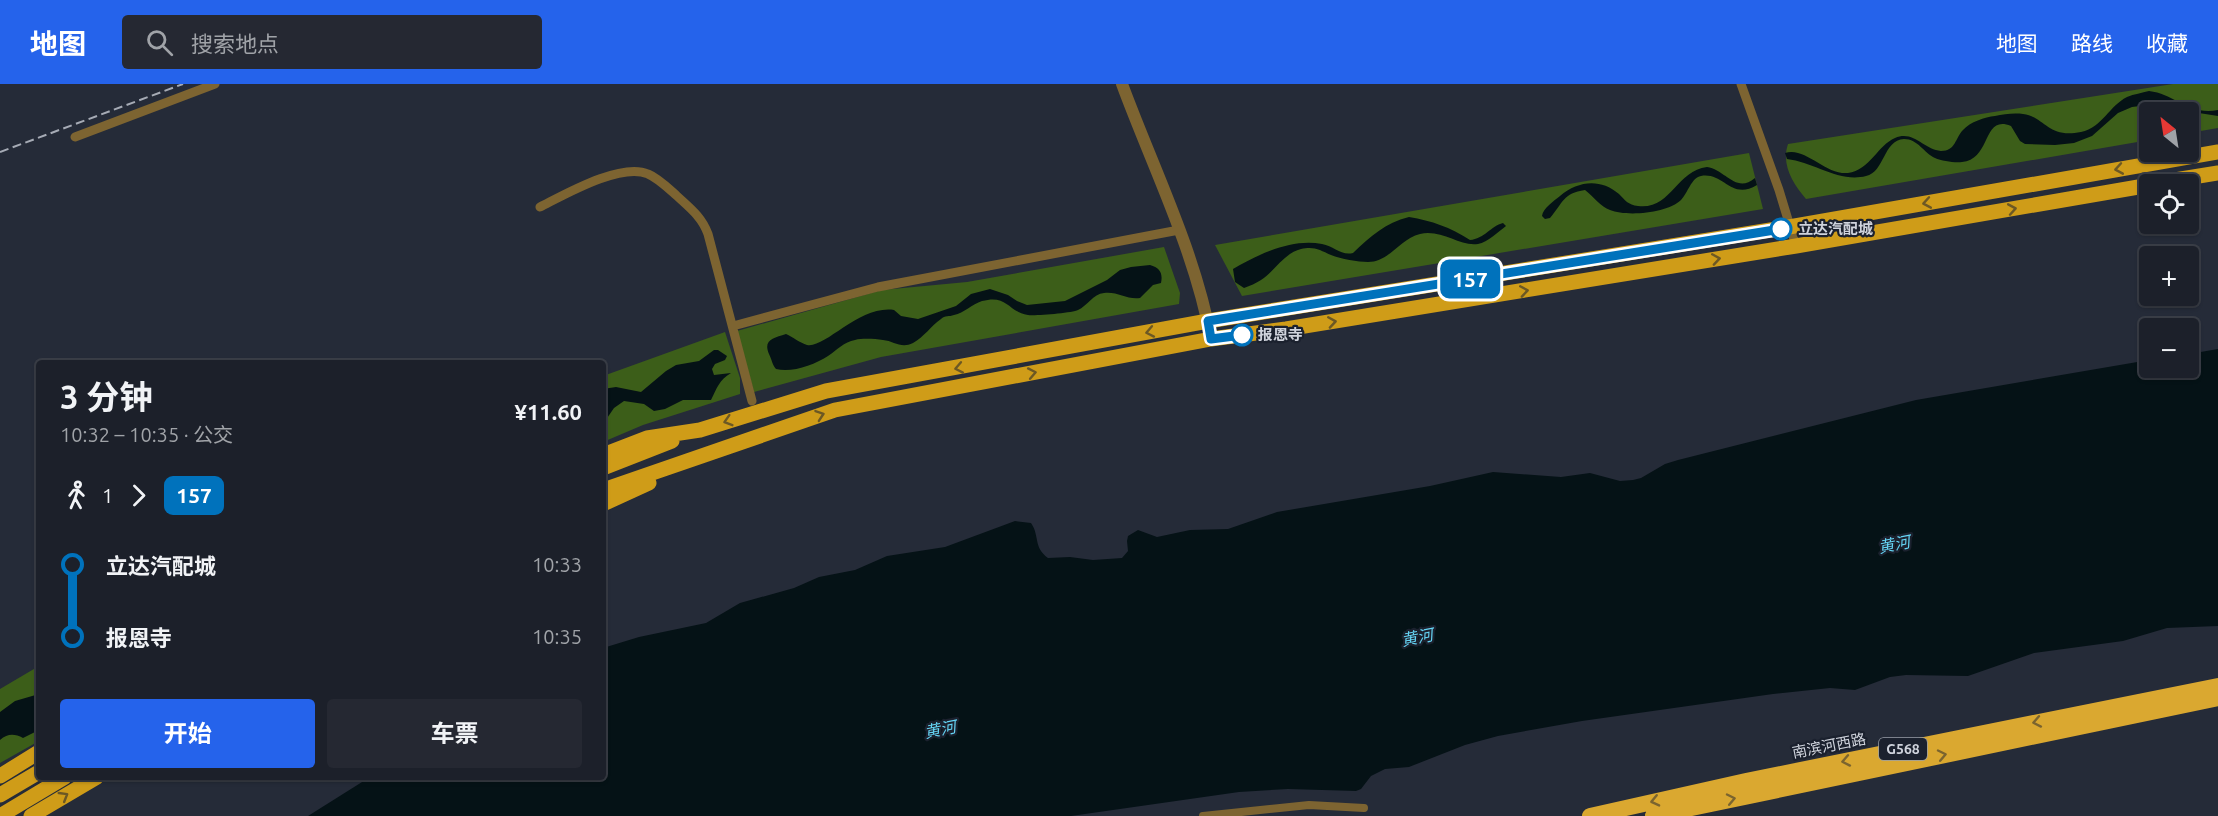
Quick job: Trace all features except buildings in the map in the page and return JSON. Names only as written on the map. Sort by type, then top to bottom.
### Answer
[{"type":"highway","name":"南滨河西路","points":[[1590,816],[1746,781],[2218,686]]},
{"type":"highway","name":"南滨河西路","points":[[1653,816],[2218,698]]},
{"type":"main road","points":[[606,467],[700,430],[826,391],[1208,321],[1789,227],[2218,152]]},
{"type":"main road","points":[[2199,176],[2218,173]]},
{"type":"main road","points":[[606,489],[835,410],[1211,339],[1286,329],[1796,246],[2139,186]]},
{"type":"main road","points":[[606,454],[647,438],[700,430]]},
{"type":"main road","points":[[606,503],[656,480],[727,455],[764,434]]},
{"type":"main road","points":[[0,776],[36,754]]},
{"type":"main road","points":[[0,795],[36,774]]},
{"type":"main road","points":[[0,816],[59,780]]},
{"type":"main road","points":[[31,816],[92,780]]},
{"type":"street","points":[[75,137],[215,84]]},
{"type":"street","points":[[1122,84],[1192,266],[1211,339]]},
{"type":"street","points":[[1741,84],[1779,190],[1796,246]]},
{"type":"street","points":[[540,207],[605,177],[632,172],[646,173],[667,186],[698,214],[704,223],[752,401]]},
{"type":"street","points":[[733,326],[878,287],[1179,231]]},
{"type":"street","points":[[1203,816],[1309,805],[1364,808]]},
{"type":"green space","points":[[2173,84],[2218,84],[2218,128],[2199,131],[2199,102],[2139,102],[2139,142],[1806,199],[1793,181],[1787,167],[1788,144]]},
{"type":"green space","points":[[1749,153],[1763,209],[1242,296],[1215,245]]},
{"type":"green space","points":[[1164,247],[1180,293],[1179,304],[881,357],[754,392],[737,331],[882,290],[967,282]]},
{"type":"green space","points":[[725,332],[740,378],[740,394],[643,425],[606,441],[606,375]]},
{"type":"green space","points":[[36,668],[36,743],[0,763],[0,689]]},
{"type":"water","points":[[2149,91],[2180,102],[2139,102],[2139,106],[2118,113],[2092,136],[2074,143],[2025,144],[2020,141],[2011,126],[2002,124],[1995,126],[1972,159],[1962,162],[1935,158],[1913,141],[1904,139],[1892,145],[1877,169],[1866,176],[1846,177],[1787,159],[1785,153],[1800,153],[1831,170],[1848,173],[1862,167],[1895,138],[1902,136],[1913,138],[1935,150],[1946,150],[1950,149],[1966,127],[1978,120],[1991,117],[2023,114],[2061,133],[2081,132],[2095,126],[2127,97]]},
{"type":"water","points":[[2199,110],[2218,110],[2218,116],[2199,113]]},
{"type":"water","points":[[1707,167],[1736,182],[1748,182],[1755,178],[1757,185],[1741,190],[1716,178],[1701,176],[1675,204],[1657,211],[1637,213],[1607,209],[1585,190],[1578,191],[1568,196],[1550,218],[1545,219],[1542,216],[1549,205],[1567,191],[1589,183],[1604,185],[1612,189],[1632,205],[1649,206],[1666,196],[1688,175]]},
{"type":"water","points":[[1409,217],[1441,225],[1470,240],[1503,223],[1506,226],[1478,244],[1464,243],[1436,234],[1420,234],[1406,240],[1382,258],[1368,262],[1340,258],[1313,248],[1301,249],[1290,254],[1255,283],[1244,288],[1235,282],[1233,269],[1276,249],[1299,243],[1311,243],[1326,245],[1349,254],[1385,227]]},
{"type":"water","points":[[1150,265],[1160,271],[1161,283],[1153,285],[1140,298],[1104,293],[1074,311],[1032,315],[1021,313],[1003,302],[991,299],[975,304],[958,314],[943,318],[921,338],[909,345],[876,339],[855,340],[844,344],[816,362],[796,369],[776,369],[767,349],[770,340],[786,334],[807,345],[823,341],[856,320],[881,310],[894,310],[901,316],[918,319],[956,306],[971,294],[990,289],[1027,305],[1065,301],[1107,280],[1120,270]]},
{"type":"water","name":"黄河","points":[[2218,349],[2218,626],[2167,628],[2123,641],[2034,653],[1968,676],[1890,677],[1855,690],[1830,688],[1773,694],[1582,721],[1498,736],[1465,745],[1409,767],[1385,769],[1371,776],[1361,789],[1356,791],[1288,789],[1239,792],[1071,816],[308,816],[365,780],[606,780],[606,647],[639,637],[706,623],[740,603],[794,588],[819,577],[855,570],[887,556],[945,547],[1015,521],[1031,523],[1038,546],[1048,558],[1070,557],[1093,560],[1122,558],[1128,551],[1128,536],[1138,530],[1157,537],[1190,530],[1228,529],[1277,512],[1430,486],[1493,472],[1561,477],[1590,473],[1620,481],[1633,480],[1678,460],[1916,400],[2139,362],[2139,378],[2199,378],[2199,352]]},
{"type":"water","points":[[714,350],[727,356],[725,360],[715,364],[712,369],[714,375],[731,373],[721,381],[711,400],[683,400],[665,409],[654,411],[644,404],[624,401],[614,408],[606,420],[606,389],[616,387],[641,392],[676,365],[699,361]]},
{"type":"water","points":[[36,695],[36,732],[23,738],[12,735],[0,740],[0,712],[15,701]]},
{"type":"railway","points":[[0,152],[183,84]]},
{"type":"bus line","name":"157","points":[[1242,335],[1211,339],[1208,321],[1781,229]]},
{"type":"place","name":"立达汽配城","points":[[1781,229]]},
{"type":"place","name":"报恩寺","points":[[1242,335]]}]
